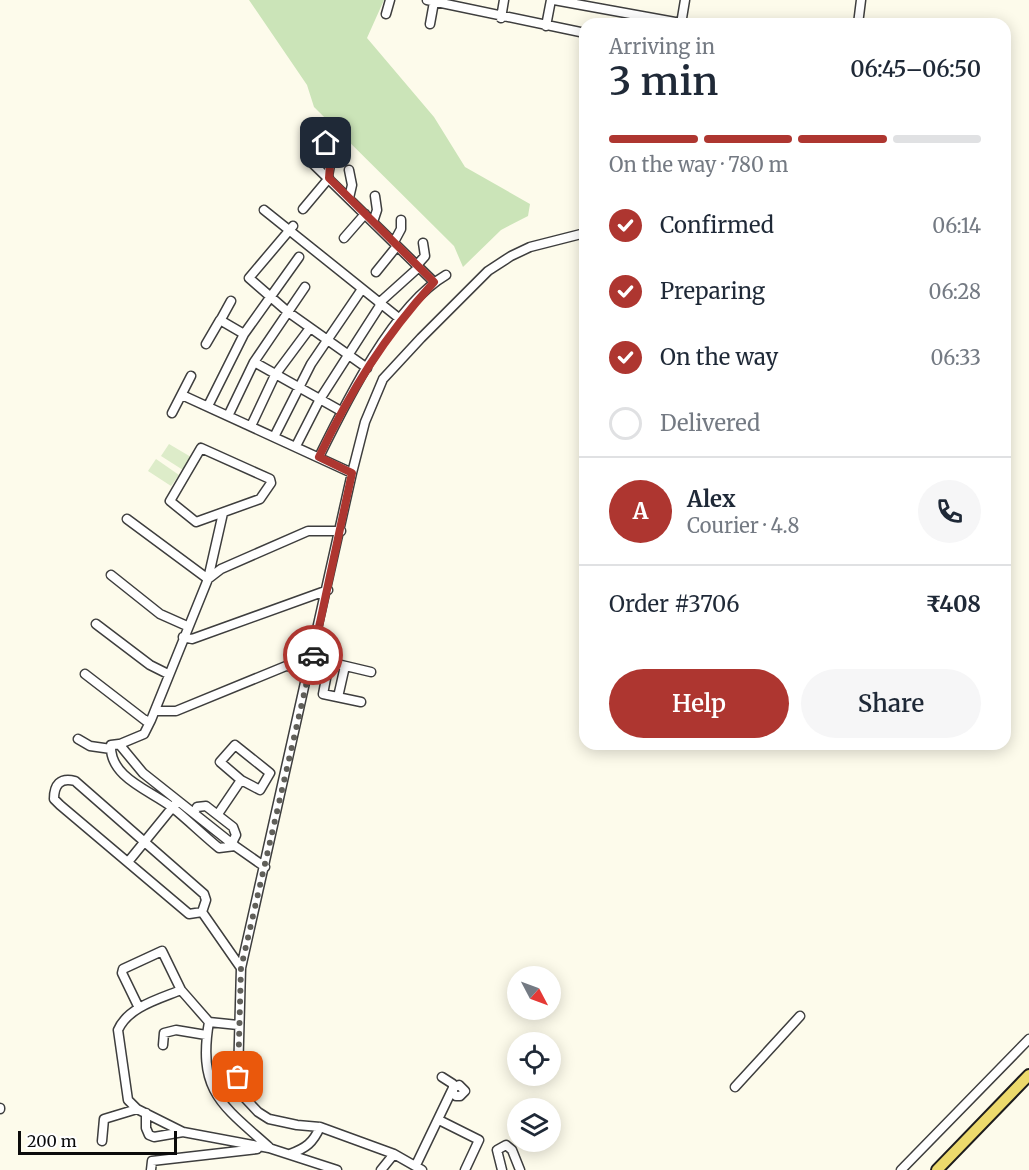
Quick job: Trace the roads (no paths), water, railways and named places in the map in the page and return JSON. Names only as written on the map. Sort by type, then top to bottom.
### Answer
[{"type":"main road","points":[[937,1170],[1029,1075]]},
{"type":"main road","points":[[947,1170],[1029,1084]]},
{"type":"street","points":[[386,14],[390,0]]},
{"type":"street","points":[[501,18],[504,0]]},
{"type":"street","points":[[546,26],[552,0],[650,18]]},
{"type":"street","points":[[683,18],[686,0]]},
{"type":"street","points":[[859,18],[861,0]]},
{"type":"street","points":[[430,24],[433,1],[501,18],[579,32]]},
{"type":"street","points":[[303,208],[328,177],[330,165],[326,143]]},
{"type":"street","points":[[306,157],[434,282]]},
{"type":"street","points":[[349,170],[352,185],[349,198]]},
{"type":"street","points":[[373,222],[377,210],[375,196]]},
{"type":"street","points":[[264,210],[291,228],[400,319]]},
{"type":"street","points":[[344,238],[365,214]]},
{"type":"street","points":[[376,272],[396,244],[401,229],[400,220]]},
{"type":"street","points":[[291,228],[249,278],[288,312],[367,368]]},
{"type":"street","points":[[442,1077],[451,1083],[453,1088],[419,1167],[394,1154],[320,1127],[269,1119],[258,1112],[243,1096],[238,1077],[241,968],[364,423],[383,379],[489,271],[511,256],[530,247],[579,235]]},
{"type":"street","points":[[296,446],[320,399],[380,303],[418,266],[425,256],[423,243]]},
{"type":"street","points":[[208,406],[244,334],[299,257]]},
{"type":"street","points":[[319,457],[341,411],[400,319],[434,282],[446,275]]},
{"type":"street","points":[[229,414],[254,362],[305,286]]},
{"type":"street","points":[[274,437],[298,385],[362,289]]},
{"type":"street","points":[[206,345],[231,301]]},
{"type":"street","points":[[220,321],[244,334]]},
{"type":"street","points":[[251,426],[275,375],[310,328]]},
{"type":"street","points":[[254,362],[341,411]]},
{"type":"street","points":[[172,413],[191,376]]},
{"type":"street","points":[[182,395],[229,414],[352,473]]},
{"type":"street","points":[[201,448],[270,479],[271,483],[260,499],[223,513],[196,522],[170,501],[201,448]]},
{"type":"street","points":[[223,513],[208,579],[168,674],[156,711],[144,734],[120,744],[115,743],[111,749],[115,764],[131,780],[194,813],[265,867]]},
{"type":"street","points":[[127,519],[208,579]]},
{"type":"street","points":[[208,579],[220,569],[308,531],[341,531]]},
{"type":"street","points":[[111,575],[160,614],[187,626]]},
{"type":"street","points":[[183,637],[192,639],[328,590]]},
{"type":"street","points":[[96,624],[150,664],[168,674]]},
{"type":"street","points":[[312,658],[371,672]]},
{"type":"street","points":[[329,663],[323,694],[361,702]]},
{"type":"street","points":[[156,711],[176,711],[286,666],[309,668]]},
{"type":"street","points":[[338,697],[345,666]]},
{"type":"street","points":[[85,674],[146,721],[151,720]]},
{"type":"street","points":[[78,739],[90,746],[111,749]]},
{"type":"street","points":[[120,744],[143,773],[219,848],[234,845]]},
{"type":"street","points":[[235,745],[270,772],[260,790],[241,780],[220,762],[235,745]]},
{"type":"street","points":[[68,779],[75,781],[204,894],[206,900],[202,912],[189,914],[54,799],[54,788],[60,781],[68,779]]},
{"type":"street","points":[[218,814],[241,780]]},
{"type":"street","points":[[128,862],[175,804]]},
{"type":"street","points":[[194,813],[197,807],[206,806],[218,814],[235,829],[234,845]]},
{"type":"street","points":[[202,912],[241,968]]},
{"type":"street","points":[[139,1008],[122,973],[123,969],[162,951],[181,990],[209,1022],[238,1025]]},
{"type":"street","points":[[181,990],[139,1008],[118,1030],[128,1100],[137,1109],[183,1132],[269,1148],[337,1170]]},
{"type":"street","points":[[735,1087],[800,1016]]},
{"type":"street","points":[[209,1022],[206,1035],[206,1068],[213,1091],[226,1109],[269,1148]]},
{"type":"street","points":[[163,1045],[164,1033],[176,1030],[206,1035]]},
{"type":"street","points":[[901,1170],[1029,1039]]},
{"type":"street","points":[[102,1141],[104,1119],[137,1109]]},
{"type":"street","points":[[146,1113],[146,1128],[149,1135],[154,1137],[183,1132]]},
{"type":"street","points":[[439,1120],[479,1140],[465,1170]]},
{"type":"street","points":[[290,1154],[307,1147],[315,1139],[320,1127]]},
{"type":"street","points":[[502,1170],[497,1150],[506,1145],[512,1150],[520,1170]]},
{"type":"street","points":[[150,1170],[152,1161],[191,1154],[269,1148]]},
{"type":"street","points":[[381,1170],[394,1154]]}]
